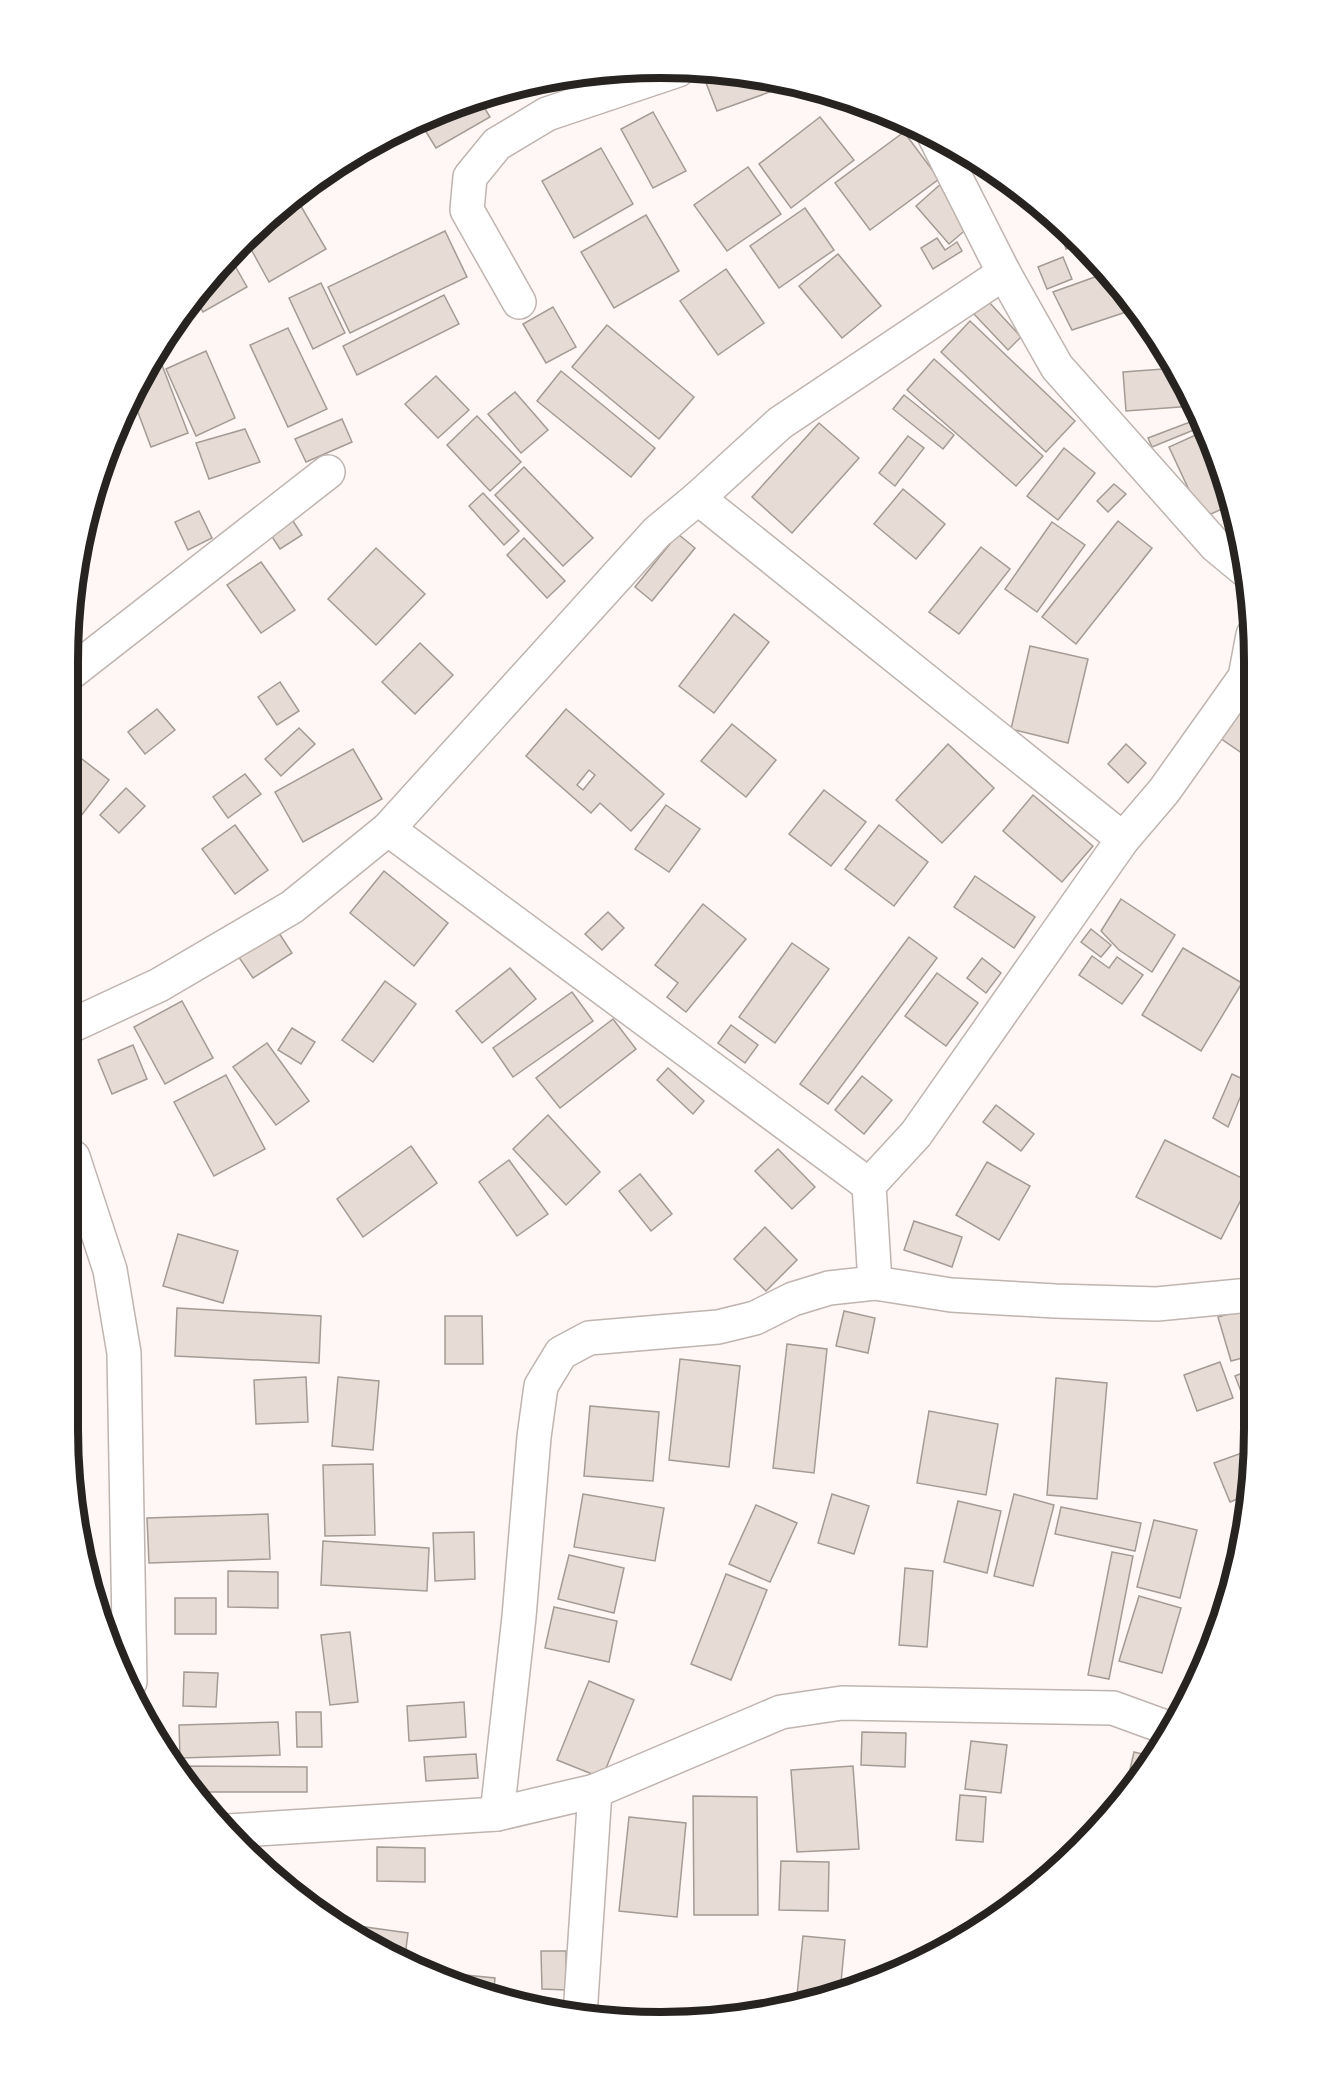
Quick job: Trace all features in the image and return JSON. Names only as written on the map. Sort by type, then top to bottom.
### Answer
[{"type":"street","points":[[519,302],[466,210],[470,177],[497,144],[547,114],[651,78]]},
{"type":"street","points":[[942,150],[1004,273],[1057,367],[1216,546],[1235,562]]},
{"type":"street","points":[[78,1023],[159,985],[292,907],[388,829],[657,532],[780,423],[1004,273]]},
{"type":"street","points":[[78,667],[328,472]]},
{"type":"street","points":[[698,498],[1123,838]]},
{"type":"street","points":[[875,1284],[869,1185],[916,1134],[1123,838],[1164,791],[1244,679]]},
{"type":"street","points":[[388,829],[869,1185]]},
{"type":"street","points":[[78,1172],[110,1270],[124,1353],[130,1669]]},
{"type":"street","points":[[497,1814],[541,1386],[561,1353],[589,1338],[718,1327],[755,1318],[793,1299],[829,1288],[875,1284],[951,1296],[1055,1301],[1157,1304],[1244,1296]]},
{"type":"street","points":[[239,1830],[497,1814],[595,1791],[781,1712],[842,1703],[1113,1708],[1162,1726]]},
{"type":"street","points":[[581,2006],[595,1791]]},
{"type":"building","points":[[705,80],[777,89],[717,111]]},
{"type":"building","points":[[483,106],[490,117],[436,148],[424,128]]},
{"type":"building","points":[[653,112],[686,171],[653,188],[621,129]]},
{"type":"building","points":[[820,117],[854,160],[791,208],[759,164]]},
{"type":"building","points":[[904,132],[939,179],[870,230],[835,183]]},
{"type":"building","points":[[601,148],[633,204],[574,238],[542,181]]},
{"type":"building","points":[[748,167],[781,214],[727,251],[694,205]]},
{"type":"building","points":[[943,182],[976,221],[949,244],[916,206]]},
{"type":"building","points":[[299,204],[326,249],[269,282],[250,248]]},
{"type":"building","points":[[805,208],[834,250],[779,288],[750,246]]},
{"type":"building","points":[[646,215],[679,271],[614,308],[581,252]]},
{"type":"building","points":[[445,231],[467,277],[350,333],[328,287]]},
{"type":"building","points":[[937,238],[945,250],[957,242],[962,251],[933,269],[921,248]]},
{"type":"building","points":[[1063,240],[1071,248],[1066,249]]},
{"type":"building","points":[[838,254],[881,306],[842,338],[799,286]]},
{"type":"building","points":[[1063,257],[1072,279],[1047,289],[1038,267]]},
{"type":"building","points":[[234,265],[247,287],[203,312],[199,305]]},
{"type":"building","points":[[726,269],[764,323],[718,355],[680,301]]},
{"type":"building","points":[[1098,276],[1128,311],[1072,330],[1053,292]]},
{"type":"building","points":[[321,283],[345,333],[313,349],[289,298]]},
{"type":"building","points":[[444,295],[459,324],[357,375],[343,346]]},
{"type":"building","points":[[988,301],[1021,337],[1008,350],[974,314]]},
{"type":"building","points":[[553,307],[576,347],[546,363],[523,324]]},
{"type":"building","points":[[970,321],[1075,421],[1046,452],[941,352]]},
{"type":"building","points":[[607,325],[694,397],[659,439],[572,367]]},
{"type":"building","points":[[288,328],[327,409],[288,427],[250,345]]},
{"type":"building","points":[[206,351],[235,418],[196,436],[166,369]]},
{"type":"building","points":[[934,359],[1043,456],[1016,486],[907,390]]},
{"type":"building","points":[[162,365],[188,433],[151,447],[136,407],[158,366]]},
{"type":"building","points":[[1165,369],[1186,407],[1126,411],[1123,372]]},
{"type":"building","points":[[561,371],[655,448],[631,477],[537,401]]},
{"type":"building","points":[[436,376],[469,410],[438,438],[405,404]]},
{"type":"building","points":[[515,392],[548,430],[521,453],[488,414]]},
{"type":"building","points":[[904,395],[954,435],[943,449],[893,409]]},
{"type":"building","points":[[477,416],[521,462],[490,491],[447,445]]},
{"type":"building","points":[[342,419],[352,442],[306,462],[295,439]]},
{"type":"building","points":[[1192,421],[1196,429],[1152,447],[1148,438]]},
{"type":"building","points":[[819,423],[859,458],[792,533],[752,497]]},
{"type":"building","points":[[245,429],[260,462],[209,479],[196,443]]},
{"type":"building","points":[[1198,434],[1223,508],[1202,518],[1169,447]]},
{"type":"building","points":[[908,436],[924,448],[895,486],[879,473]]},
{"type":"building","points":[[1064,448],[1095,473],[1058,520],[1027,496]]},
{"type":"building","points":[[524,467],[593,538],[563,566],[495,495]]},
{"type":"building","points":[[1114,484],[1126,494],[1108,512],[1097,501]]},
{"type":"building","points":[[903,489],[945,524],[916,559],[874,524]]},
{"type":"building","points":[[483,493],[519,531],[504,545],[469,506]]},
{"type":"building","points":[[199,511],[212,538],[188,550],[175,522]]},
{"type":"building","points":[[293,521],[302,535],[280,549],[271,535]]},
{"type":"building","points":[[1118,521],[1152,548],[1076,644],[1042,617]]},
{"type":"building","points":[[1052,522],[1085,545],[1037,612],[1005,589]]},
{"type":"building","points":[[678,534],[695,548],[652,601],[635,587]]},
{"type":"building","points":[[524,538],[565,581],[547,598],[507,555]]},
{"type":"building","points":[[981,547],[1010,569],[959,634],[929,612]]},
{"type":"building","points":[[376,548],[425,594],[376,645],[328,599]]},
{"type":"building","points":[[261,562],[295,610],[261,633],[227,585]]},
{"type":"building","points":[[734,614],[769,642],[714,713],[679,686]]},
{"type":"building","points":[[420,643],[453,675],[415,714],[382,682]]},
{"type":"building","points":[[1030,646],[1088,659],[1068,743],[1011,729]]},
{"type":"building","points":[[280,682],[299,711],[277,725],[258,697]]},
{"type":"building","points":[[1242,705],[1244,706],[1244,755],[1220,738]]},
{"type":"building","points":[[157,709],[175,730],[145,754],[128,732]]},
{"type":"building","points":[[566,709],[664,794],[631,831],[600,803],[591,813],[526,756]],"holes":[[[589,770],[595,775],[583,790],[577,785]]]},
{"type":"building","points":[[732,724],[776,760],[746,797],[701,761]]},
{"type":"building","points":[[299,728],[315,744],[281,776],[265,759]]},
{"type":"building","points":[[948,744],[994,788],[942,843],[896,800]]},
{"type":"building","points":[[1126,744],[1146,763],[1128,783],[1108,764]]},
{"type":"building","points":[[353,749],[382,799],[303,842],[275,792]]},
{"type":"building","points":[[78,756],[109,780],[78,820]]},
{"type":"building","points":[[245,774],[261,794],[228,818],[213,797]]},
{"type":"building","points":[[126,788],[145,806],[119,833],[100,815]]},
{"type":"building","points":[[824,790],[866,822],[831,866],[789,834]]},
{"type":"building","points":[[1033,795],[1093,846],[1062,882],[1003,831]]},
{"type":"building","points":[[666,805],[700,829],[669,872],[635,849]]},
{"type":"building","points":[[235,825],[268,870],[235,894],[202,849]]},
{"type":"building","points":[[879,825],[928,862],[894,906],[845,869]]},
{"type":"building","points":[[384,871],[448,923],[414,966],[350,913]]},
{"type":"building","points":[[975,876],[1035,917],[1014,948],[954,907]]},
{"type":"building","points":[[1121,899],[1175,935],[1152,972],[1119,950],[1101,931]]},
{"type":"building","points":[[703,904],[746,939],[686,1012],[667,997],[678,983],[655,965]]},
{"type":"building","points":[[608,912],[624,928],[602,950],[585,934]]},
{"type":"building","points":[[1091,929],[1111,945],[1101,957],[1081,942]]},
{"type":"building","points":[[277,930],[292,953],[253,978],[238,956]]},
{"type":"building","points":[[909,937],[937,958],[828,1104],[800,1084]]},
{"type":"building","points":[[792,943],[829,969],[775,1043],[739,1017]]},
{"type":"building","points":[[1183,948],[1242,983],[1201,1051],[1142,1015]]},
{"type":"building","points":[[1092,956],[1109,968],[1117,957],[1143,975],[1122,1004],[1079,975]]},
{"type":"building","points":[[982,958],[1001,973],[986,993],[967,978]]},
{"type":"building","points":[[510,968],[536,999],[482,1043],[456,1011]]},
{"type":"building","points":[[937,973],[978,1003],[946,1046],[905,1016]]},
{"type":"building","points":[[385,981],[416,1004],[373,1062],[342,1040]]},
{"type":"building","points":[[572,992],[593,1021],[513,1077],[493,1048]]},
{"type":"building","points":[[182,1001],[213,1058],[165,1084],[134,1027]]},
{"type":"building","points":[[613,1019],[636,1049],[560,1108],[536,1078]]},
{"type":"building","points":[[731,1025],[758,1045],[745,1063],[718,1043]]},
{"type":"building","points":[[292,1028],[315,1042],[301,1064],[278,1050]]},
{"type":"building","points":[[267,1043],[309,1101],[276,1125],[233,1067]]},
{"type":"building","points":[[133,1045],[147,1079],[112,1094],[98,1060]]},
{"type":"building","points":[[668,1068],[704,1101],[693,1114],[657,1080]]},
{"type":"building","points":[[1232,1074],[1244,1080],[1244,1088],[1228,1127],[1213,1118]]},
{"type":"building","points":[[226,1075],[265,1149],[214,1176],[174,1102]]},
{"type":"building","points":[[862,1076],[892,1100],[864,1134],[835,1110]]},
{"type":"building","points":[[996,1105],[1034,1134],[1021,1151],[983,1122]]},
{"type":"building","points":[[548,1115],[600,1172],[566,1205],[513,1149]]},
{"type":"building","points":[[1165,1140],[1244,1179],[1244,1194],[1221,1239],[1136,1197]]},
{"type":"building","points":[[411,1146],[437,1183],[363,1237],[337,1199]]},
{"type":"building","points":[[778,1149],[815,1187],[792,1209],[755,1171]]},
{"type":"building","points":[[509,1160],[548,1214],[517,1236],[479,1182]]},
{"type":"building","points":[[987,1162],[1030,1186],[999,1240],[956,1215]]},
{"type":"building","points":[[640,1174],[672,1214],[651,1231],[619,1191]]},
{"type":"building","points":[[914,1221],[962,1237],[952,1267],[904,1250]]},
{"type":"building","points":[[765,1227],[797,1260],[766,1291],[734,1259]]},
{"type":"building","points":[[178,1234],[238,1251],[223,1303],[163,1286]]},
{"type":"building","points":[[177,1308],[321,1316],[319,1363],[175,1356]]},
{"type":"building","points":[[1244,1310],[1244,1358],[1231,1361],[1218,1317]]},
{"type":"building","points":[[844,1311],[875,1318],[868,1353],[836,1346]]},
{"type":"building","points":[[445,1316],[482,1316],[483,1364],[445,1364]]},
{"type":"building","points":[[787,1344],[827,1349],[814,1473],[773,1468]]},
{"type":"building","points":[[680,1359],[740,1366],[729,1467],[669,1460]]},
{"type":"building","points":[[1220,1362],[1233,1398],[1197,1411],[1184,1375]]},
{"type":"building","points":[[1244,1372],[1244,1399],[1235,1376]]},
{"type":"building","points":[[306,1377],[308,1422],[256,1424],[254,1380]]},
{"type":"building","points":[[338,1377],[379,1381],[373,1450],[332,1446]]},
{"type":"building","points":[[1056,1378],[1107,1383],[1097,1499],[1047,1495]]},
{"type":"building","points":[[590,1406],[659,1412],[653,1481],[584,1476]]},
{"type":"building","points":[[929,1411],[998,1424],[986,1495],[917,1483]]},
{"type":"building","points":[[1243,1452],[1240,1498],[1230,1502],[1214,1463]]},
{"type":"building","points":[[373,1464],[375,1535],[325,1536],[323,1465]]},
{"type":"building","points":[[583,1494],[664,1508],[655,1561],[574,1547]]},
{"type":"building","points":[[832,1494],[869,1506],[854,1554],[818,1543]]},
{"type":"building","points":[[1014,1494],[1054,1505],[1033,1586],[994,1576]]},
{"type":"building","points":[[958,1501],[1001,1511],[987,1573],[944,1562]]},
{"type":"building","points":[[756,1505],[797,1523],[770,1582],[729,1564]]},
{"type":"building","points":[[1061,1507],[1141,1523],[1135,1551],[1055,1534]]},
{"type":"building","points":[[268,1514],[270,1559],[149,1563],[147,1518]]},
{"type":"building","points":[[1154,1520],[1197,1530],[1180,1598],[1137,1587]]},
{"type":"building","points":[[474,1532],[475,1579],[435,1581],[433,1533]]},
{"type":"building","points":[[323,1541],[429,1548],[427,1591],[321,1585]]},
{"type":"building","points":[[1112,1552],[1133,1556],[1109,1679],[1088,1675]]},
{"type":"building","points":[[569,1555],[624,1568],[614,1613],[558,1599]]},
{"type":"building","points":[[905,1568],[933,1571],[927,1647],[899,1645]]},
{"type":"building","points":[[228,1571],[278,1572],[278,1608],[228,1607]]},
{"type":"building","points":[[726,1574],[767,1590],[731,1680],[691,1664]]},
{"type":"building","points":[[1139,1596],[1181,1608],[1162,1673],[1119,1661]]},
{"type":"building","points":[[175,1598],[216,1598],[216,1634],[175,1634]]},
{"type":"building","points":[[554,1607],[617,1621],[609,1662],[545,1648]]},
{"type":"building","points":[[350,1632],[358,1702],[330,1705],[321,1635]]},
{"type":"building","points":[[184,1672],[218,1673],[216,1707],[183,1706]]},
{"type":"building","points":[[589,1681],[634,1700],[602,1778],[557,1760]]},
{"type":"building","points":[[464,1702],[466,1737],[409,1741],[407,1706]]},
{"type":"building","points":[[296,1712],[321,1712],[322,1747],[297,1747]]},
{"type":"building","points":[[278,1722],[280,1755],[180,1758],[179,1725]]},
{"type":"building","points":[[862,1732],[906,1733],[905,1767],[861,1765]]},
{"type":"building","points":[[971,1741],[1007,1745],[1001,1793],[965,1789]]},
{"type":"building","points":[[1134,1752],[1145,1755],[1128,1778]]},
{"type":"building","points":[[476,1754],[478,1778],[426,1781],[424,1757]]},
{"type":"building","points":[[185,1766],[307,1767],[307,1792],[205,1792]]},
{"type":"building","points":[[853,1766],[859,1849],[797,1852],[791,1770]]},
{"type":"building","points":[[960,1795],[986,1797],[983,1842],[956,1840]]},
{"type":"building","points":[[693,1796],[757,1797],[758,1915],[694,1915]]},
{"type":"building","points":[[629,1817],[686,1823],[677,1917],[619,1911]]},
{"type":"building","points":[[377,1847],[425,1848],[425,1882],[377,1881]]},
{"type":"building","points":[[781,1861],[829,1862],[828,1911],[779,1910]]},
{"type":"building","points":[[356,1926],[408,1933],[405,1953]]},
{"type":"building","points":[[803,1936],[845,1940],[841,1983],[797,1996]]},
{"type":"building","points":[[541,1951],[566,1951],[566,1990],[542,1989]]},
{"type":"building","points":[[454,1974],[495,1978],[494,1987]]}]
